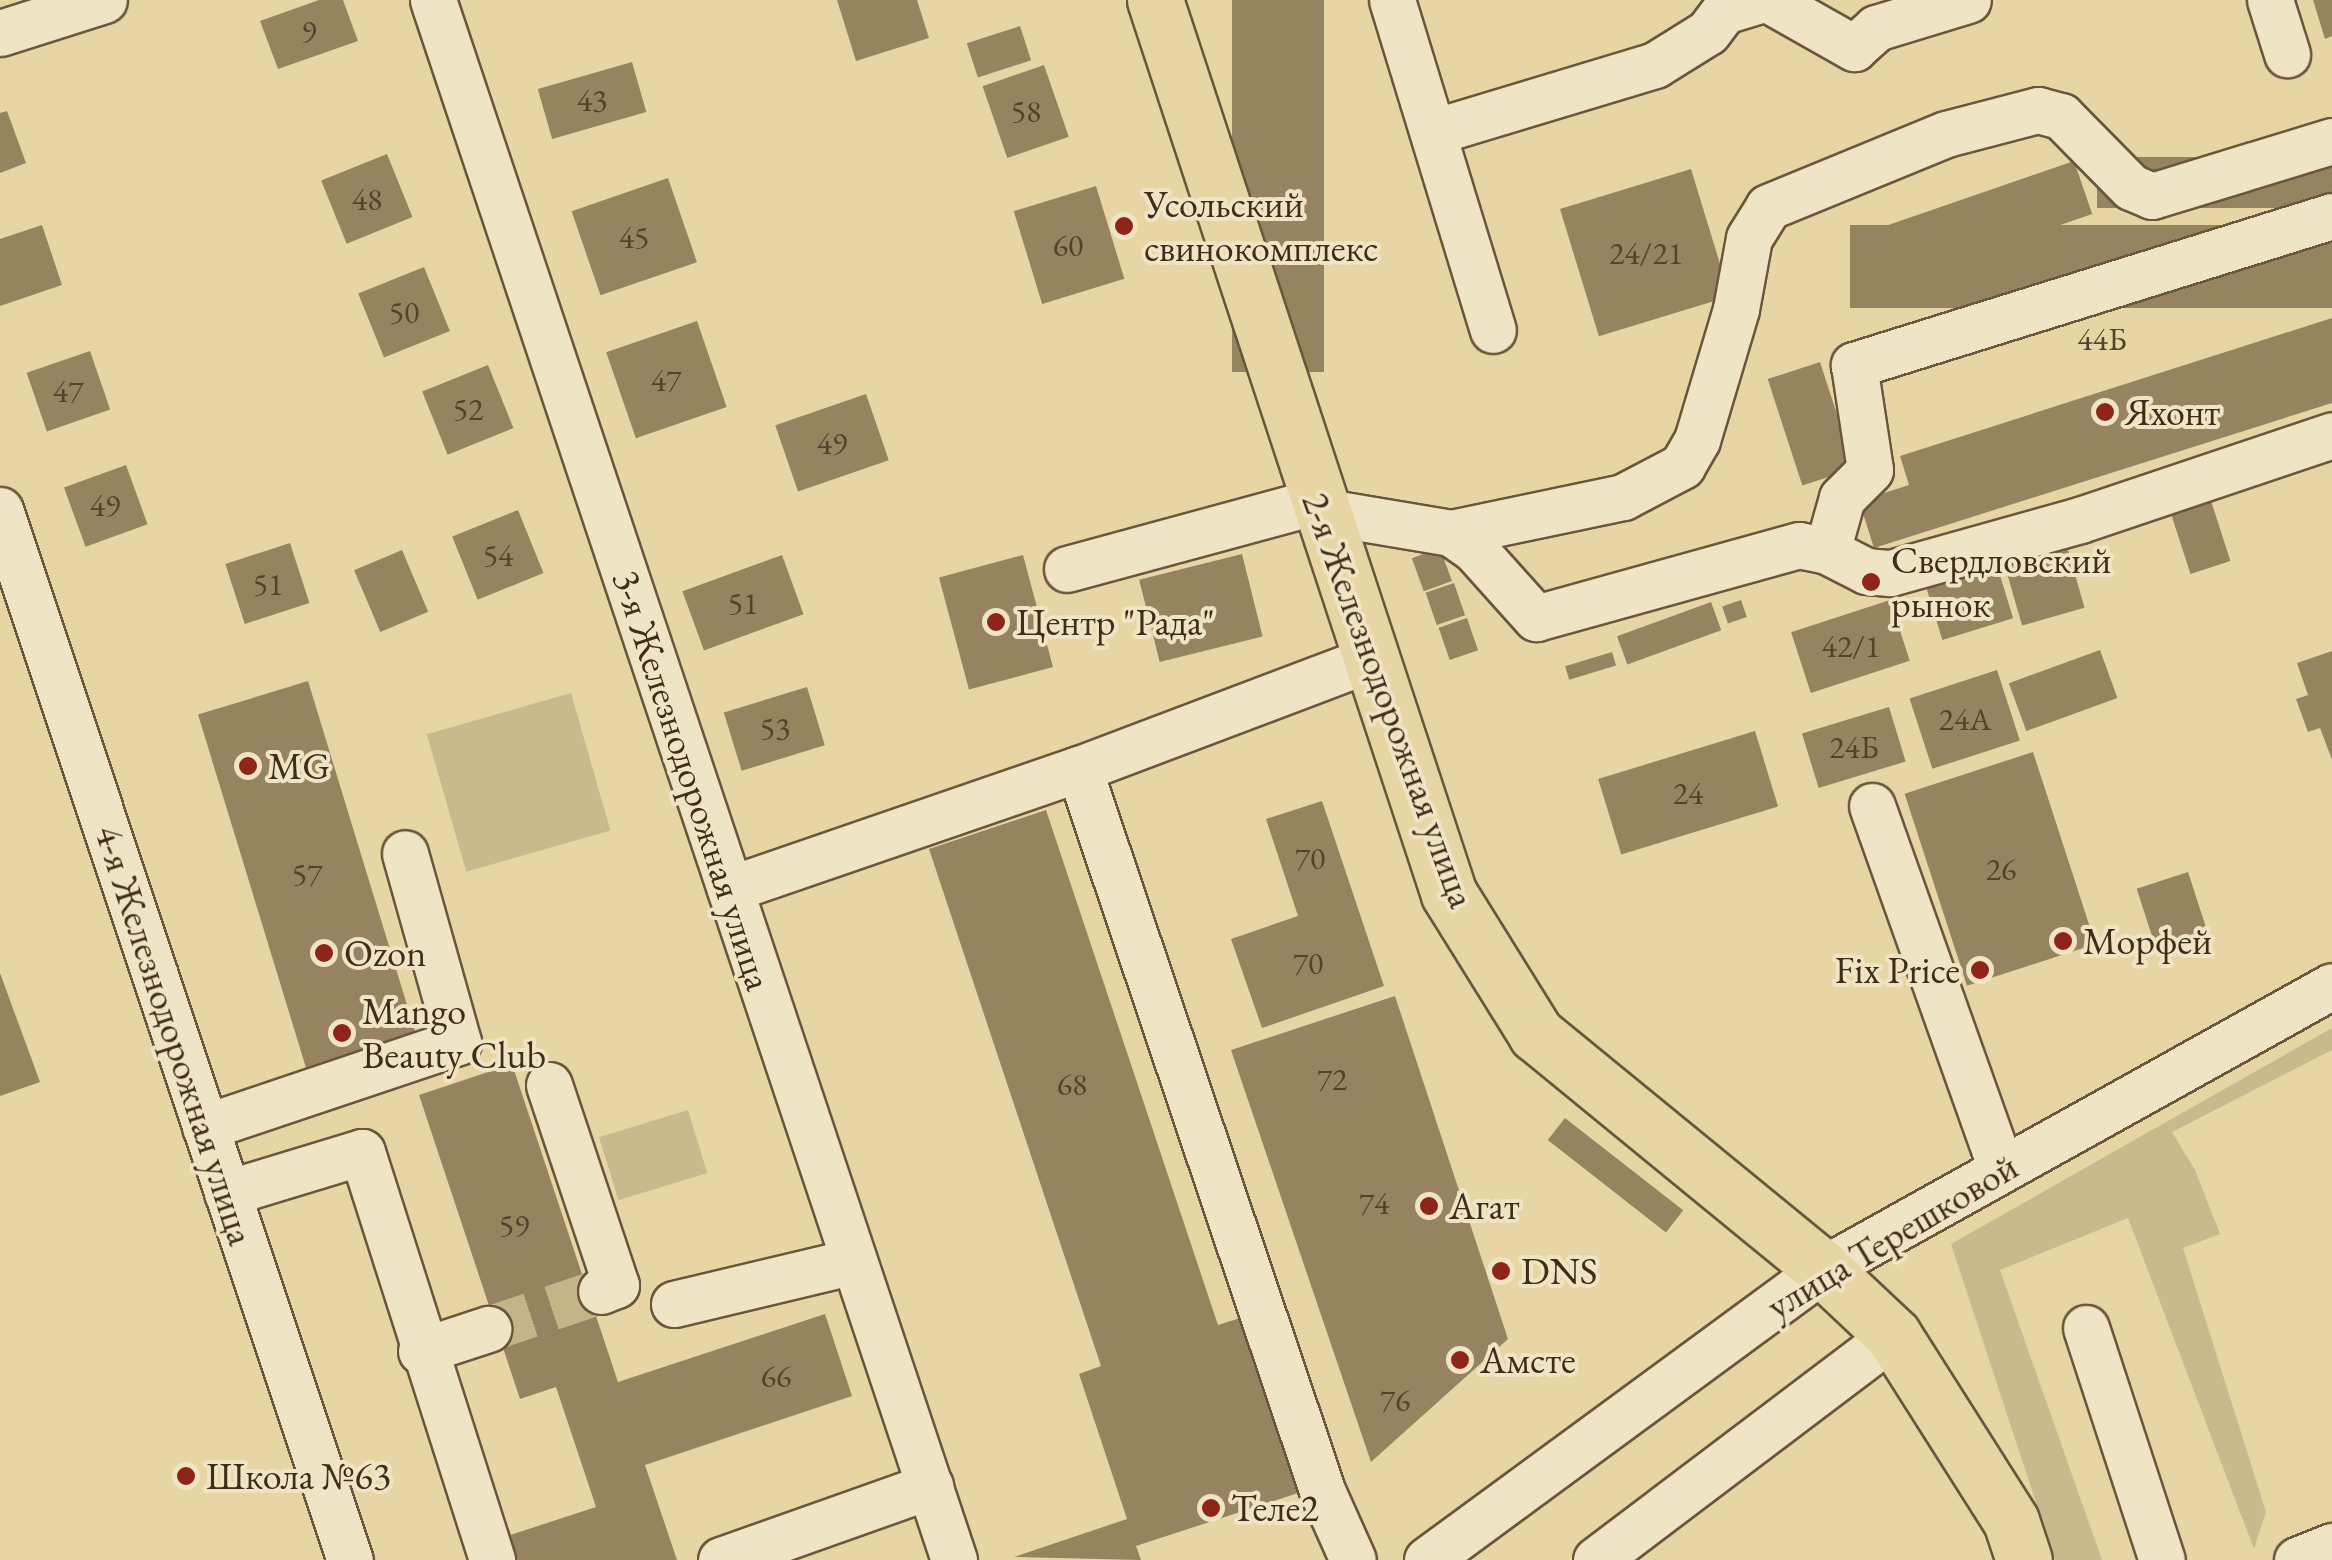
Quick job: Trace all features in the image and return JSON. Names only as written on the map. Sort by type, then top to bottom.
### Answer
[{"type":"main road","name":"2-я Железнодорожная улица","points":[[1155,0],[1450,894],[1536,1034],[1823,1269],[1893,1335],[2012,1521],[2024,1560]]},
{"type":"street","points":[[0,32],[104,0]]},
{"type":"street","name":"3-я Железнодорожная улица","points":[[433,0],[954,1560]]},
{"type":"street","points":[[1392,0],[1493,330]]},
{"type":"street","points":[[1433,132],[1656,64],[1708,32],[1724,10],[1759,0]]},
{"type":"street","points":[[1770,0],[1854,48],[1876,28],[1968,0]]},
{"type":"street","points":[[2270,0],[2288,54]]},
{"type":"street","points":[[1067,568],[1319,506],[1451,533],[1623,497],[1682,466],[1697,440],[1736,309],[1749,238],[1768,207],[1946,134],[2038,110],[2061,116],[2131,187],[2152,196],[2332,141]]},
{"type":"street","points":[[1826,551],[1842,498],[1870,470],[1854,364],[2332,216]]},
{"type":"street","points":[[1451,533],[1536,618],[1546,619],[1799,546],[1826,551],[1866,572],[1890,573],[2080,520],[2332,436]]},
{"type":"street","name":"4-я Железнодорожная улица","points":[[0,510],[350,1560]]},
{"type":"street","points":[[730,889],[1079,769],[1370,659]]},
{"type":"street","points":[[1079,769],[1323,1493],[1353,1560]]},
{"type":"street","points":[[1872,806],[2001,1169]]},
{"type":"street","points":[[206,1127],[458,1042],[404,853]]},
{"type":"street","name":"улица Терешковой","points":[[1427,1560],[1823,1269],[2332,986]]},
{"type":"street","points":[[548,1084],[616,1285],[600,1291]]},
{"type":"street","points":[[227,1192],[362,1152],[421,1351],[492,1560]]},
{"type":"street","points":[[674,1304],[854,1261]]},
{"type":"street","points":[[421,1351],[488,1328]]},
{"type":"street","points":[[2086,1328],[2162,1560]]},
{"type":"street","points":[[1596,1560],[1893,1335]]},
{"type":"street","points":[[721,1560],[930,1486]]},
{"type":"street","points":[[2297,1560],[2332,1546]]},
{"type":"shaded area","points":[[571,693],[610,830],[466,872],[427,734]]},
{"type":"shaded area","points":[[2332,1028],[2332,1050],[2172,1132],[2195,1170],[2220,1234],[2183,1248],[2266,1512],[2254,1549],[2128,1218],[2000,1270],[2102,1560],[2055,1560],[1951,1244]]},
{"type":"shaded area","points":[[688,1110],[707,1173],[618,1200],[599,1137]]},
{"type":"building","points":[[319,0],[343,0],[358,41],[278,69],[260,21]]},
{"type":"building","points":[[837,0],[917,0],[929,38],[856,61]]},
{"type":"building","points":[[1232,0],[1324,0],[1324,372],[1232,372]]},
{"type":"building","points":[[2313,0],[2332,0],[2332,36],[2325,39]]},
{"type":"building","points":[[1020,26],[1031,60],[978,78],[967,43]]},
{"type":"building","points":[[632,62],[646,112],[552,139],[538,89]]},
{"type":"building","points":[[1044,65],[1069,137],[1007,158],[983,86]]},
{"type":"building","points":[[7,111],[26,163],[0,173],[0,113]]},
{"type":"building","points":[[387,154],[412,217],[347,244],[321,181]]},
{"type":"building","points":[[2097,157],[2332,157],[2332,208],[2097,208]]},
{"type":"building","points":[[2074,161],[2092,214],[1868,291],[1850,238]]},
{"type":"building","points":[[1691,169],[1730,296],[1599,336],[1560,209]]},
{"type":"building","points":[[668,178],[697,262],[601,295],[572,211]]},
{"type":"building","points":[[1096,186],[1124,279],[1042,304],[1014,211]]},
{"type":"building","points":[[42,225],[62,285],[0,306],[0,239]]},
{"type":"building","points":[[1850,225],[2332,225],[2332,308],[1850,308]]},
{"type":"building","points":[[424,267],[450,331],[384,358],[358,294]]},
{"type":"building","points":[[2332,318],[2332,403],[1874,548],[1859,501],[1909,485],[1900,456]]},
{"type":"building","points":[[697,321],[727,407],[636,438],[606,352]]},
{"type":"building","points":[[90,351],[110,410],[47,431],[27,373]]},
{"type":"building","points":[[1820,362],[1855,469],[1802,486],[1768,379]]},
{"type":"building","points":[[488,365],[513,428],[448,455],[422,392]]},
{"type":"building","points":[[866,394],[889,460],[798,491],[775,425]]},
{"type":"building","points":[[126,465],[148,524],[86,547],[64,488]]},
{"type":"building","points":[[2211,501],[2230,561],[2191,574],[2171,514]]},
{"type":"building","points":[[518,510],[543,573],[478,600],[452,537]]},
{"type":"building","points":[[290,543],[309,603],[245,624],[225,564]]},
{"type":"building","points":[[1440,548],[1452,581],[1424,591],[1412,558]]},
{"type":"building","points":[[402,550],[428,612],[380,632],[354,570]]},
{"type":"building","points":[[2068,550],[2085,608],[2022,626],[2006,568]]},
{"type":"building","points":[[1242,554],[1263,636],[1160,662],[1139,580]]},
{"type":"building","points":[[782,555],[804,614],[704,650],[682,591]]},
{"type":"building","name":"Центр \"Рада\"","points":[[1023,555],[1053,667],[969,690],[939,578]]},
{"type":"building","points":[[1995,559],[2013,618],[1942,640],[1924,581]]},
{"type":"building","points":[[1454,583],[1465,615],[1437,625],[1426,593]]},
{"type":"building","points":[[1741,600],[1747,617],[1728,624],[1722,607]]},
{"type":"building","points":[[1890,600],[1910,661],[1811,693],[1791,632]]},
{"type":"building","points":[[1711,602],[1721,630],[1627,664],[1617,636]]},
{"type":"building","points":[[1467,618],[1478,650],[1450,660],[1439,628]]},
{"type":"building","points":[[2100,650],[2117,698],[2026,731],[2009,683]]},
{"type":"building","points":[[2332,651],[2332,760],[2320,728],[2308,732],[2296,699],[2308,695],[2297,663]]},
{"type":"building","points":[[1612,652],[1616,665],[1569,680],[1565,666]]},
{"type":"building","points":[[1997,670],[2020,740],[1932,769],[1910,698]]},
{"type":"building","points":[[308,681],[416,1034],[306,1067],[198,715]]},
{"type":"building","points":[[807,687],[825,745],[742,771],[724,712]]},
{"type":"building","points":[[1889,707],[1906,762],[1819,788],[1802,734]]},
{"type":"building","points":[[1755,731],[1778,807],[1621,854],[1598,779]]},
{"type":"building","points":[[2033,752],[2095,944],[1967,986],[1905,794]]},
{"type":"building","points":[[1322,801],[1384,986],[1262,1028],[1231,939],[1298,916],[1266,819]]},
{"type":"building","points":[[1046,810],[1218,1325],[1240,1318],[1298,1493],[1136,1546],[1141,1560],[1014,1557],[1127,1519],[1079,1374],[1101,1366],[929,849]]},
{"type":"building","points":[[2188,872],[2207,930],[2155,947],[2137,889]]},
{"type":"building","points":[[0,973],[40,1082],[0,1096]]},
{"type":"building","points":[[1395,996],[1508,1339],[1371,1462],[1231,1050]]},
{"type":"building","points":[[512,1064],[618,1382],[825,1314],[852,1396],[645,1465],[677,1560],[512,1560],[504,1537],[596,1507],[556,1387],[520,1399],[419,1095]]},
{"type":"building","points":[[1565,1118],[1683,1210],[1666,1232],[1548,1140]]},
{"type":"tunnel","points":[[488,1329],[601,1291]]},
{"type":"place","name":"Усольский свинокомплекс","points":[[1124,226]]},
{"type":"place","name":"Яхонт","points":[[2105,412]]},
{"type":"place","name":"Свердловский рынок","points":[[1871,582]]},
{"type":"place","name":"Центр \"Рада\"","points":[[996,622]]},
{"type":"place","name":"MG","points":[[248,766]]},
{"type":"place","name":"Морфей","points":[[2063,941]]},
{"type":"place","name":"Ozon","points":[[324,953]]},
{"type":"place","name":"Fix Price","points":[[1980,970]]},
{"type":"place","name":"Mango Beauty Club","points":[[342,1033]]},
{"type":"place","name":"Агат","points":[[1429,1206]]},
{"type":"place","name":"DNS","points":[[1501,1271]]},
{"type":"place","name":"Амсте","points":[[1460,1360]]},
{"type":"place","name":"Школа №63","points":[[186,1476]]},
{"type":"place","name":"Теле2","points":[[1211,1508]]}]
